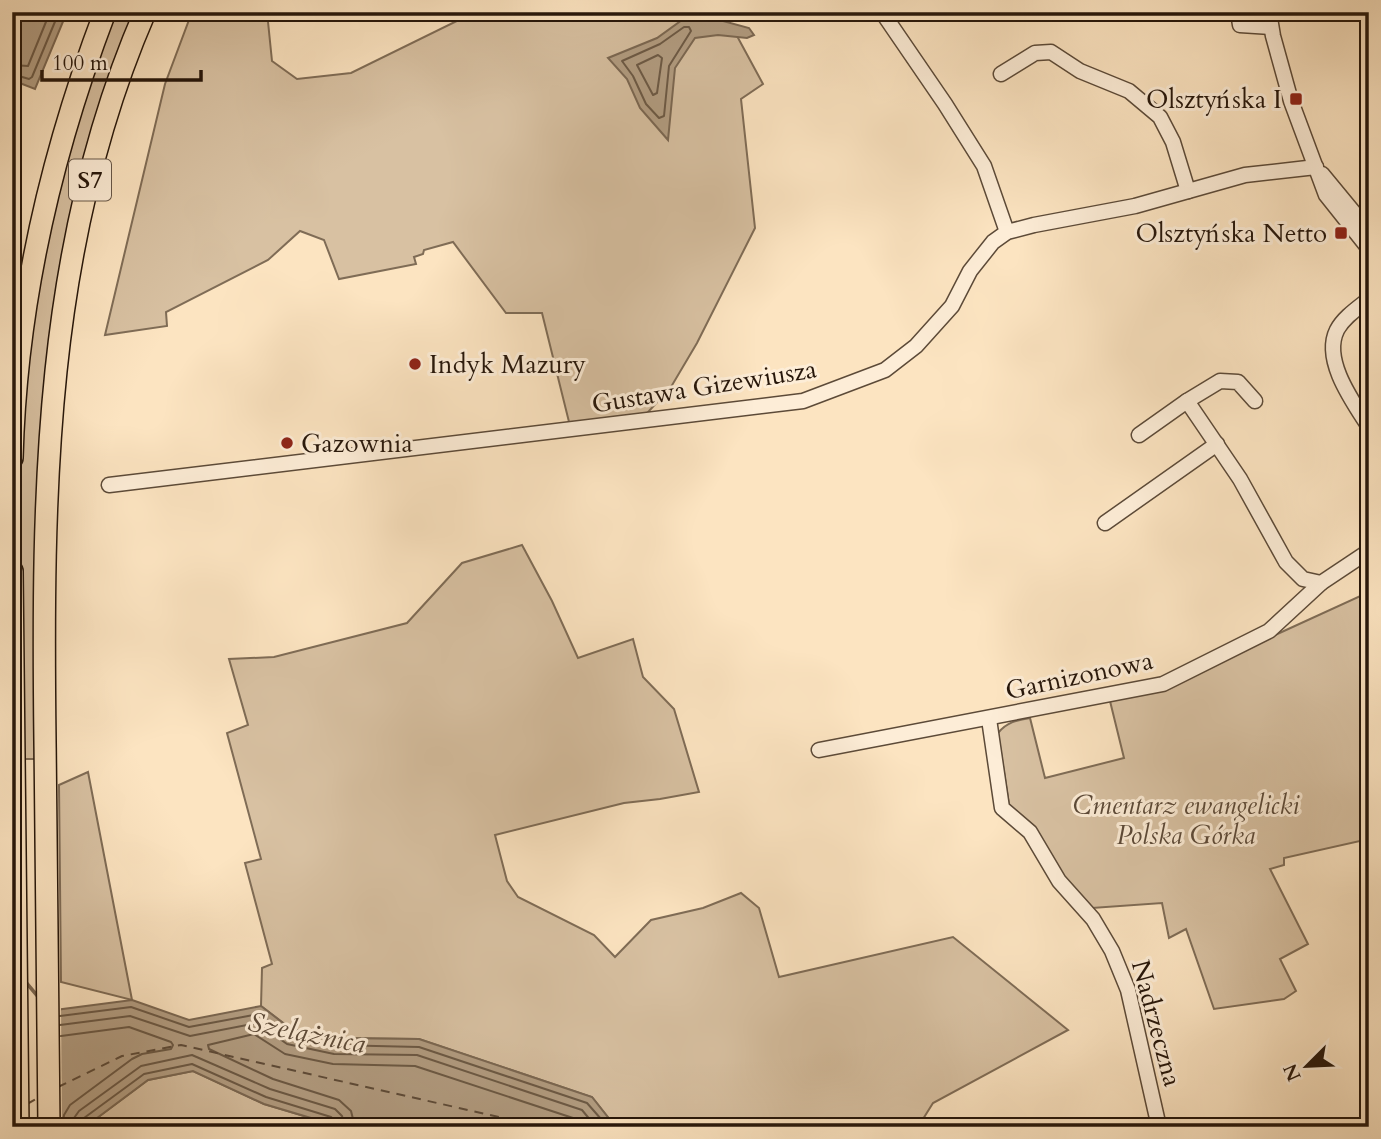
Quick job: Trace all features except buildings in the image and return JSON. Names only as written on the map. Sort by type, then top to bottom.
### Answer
[{"type":"highway","name":"S7","points":[[12,458],[21,345],[44,212],[69,117],[105,12]]},
{"type":"highway","name":"S7","points":[[49,1127],[44,600],[46,499],[56,353],[78,222],[109,112],[145,12]]},
{"type":"highway","points":[[12,571],[18,1127]]},
{"type":"street","points":[[882,12],[946,104],[984,166],[1007,232],[1135,206],[1245,175],[1317,167]]},
{"type":"street","points":[[1238,12],[1240,25],[1270,20],[1294,111],[1326,195],[1369,249]]},
{"type":"street","points":[[1001,74],[1035,53],[1051,52],[1080,71],[1129,91],[1160,117],[1173,142],[1188,191]]},
{"type":"street","points":[[1317,167],[1369,231]]},
{"type":"street","name":"Gustawa Gizewiusza","points":[[110,485],[803,401],[885,370],[916,346],[952,306],[970,271],[993,242],[1007,232]]},
{"type":"street","points":[[1369,299],[1346,318],[1331,345],[1334,362],[1345,386],[1369,427]]},
{"type":"street","points":[[1139,435],[1220,380],[1238,382],[1255,401]]},
{"type":"street","points":[[1187,401],[1217,444],[1286,562],[1303,579],[1321,583]]},
{"type":"street","points":[[1105,523],[1217,444]]},
{"type":"street","name":"Garnizonowa","points":[[819,750],[1163,684],[1269,631],[1321,583],[1369,551]]},
{"type":"street","name":"Nadrzeczna","points":[[989,719],[1002,808],[1030,832],[1059,881],[1093,919],[1112,951],[1128,990],[1159,1127]]},
{"type":"green space","points":[[113,12],[137,12],[68,240],[38,759],[22,759],[19,456],[26,363],[59,177]]},
{"type":"green space","points":[[192,12],[267,12],[272,61],[297,79],[351,73],[475,12],[724,12],[763,84],[741,99],[755,228],[697,343],[671,387],[639,422],[571,430],[542,313],[506,313],[453,242],[424,250],[423,254],[414,257],[416,264],[339,279],[324,240],[300,231],[268,260],[166,312],[167,326],[105,335],[165,84]]},
{"type":"green space","points":[[522,545],[578,658],[633,639],[643,677],[674,709],[699,792],[624,803],[495,835],[507,881],[518,897],[594,935],[615,957],[651,920],[703,908],[741,893],[759,908],[779,977],[953,937],[1068,1030],[933,1103],[918,1127],[670,1127],[611,1121],[592,1097],[419,1039],[335,1038],[291,1029],[261,1006],[262,968],[272,964],[245,863],[261,859],[227,733],[248,725],[229,659],[274,657],[407,623],[462,563]]},
{"type":"green space","name":"Cmentarz ewangelicki Polska Górka","points":[[1369,592],[1369,839],[1284,858],[1284,865],[1270,869],[1308,944],[1280,959],[1296,991],[1284,999],[1214,1009],[1186,929],[1169,938],[1162,903],[1092,908],[1064,878],[1035,827],[1009,805],[998,733],[1012,722],[1030,718],[1045,778],[1124,758],[1110,701],[1273,636]]},
{"type":"green space","points":[[88,772],[132,1000],[61,982],[59,785]]},
{"type":"green space","points":[[193,1071],[264,1104],[331,1124],[330,1127],[85,1127],[148,1080]]},
{"type":"water","points":[[12,12],[67,12],[35,89],[12,80]]},
{"type":"water","points":[[712,18],[749,28],[754,35],[747,38],[718,35],[695,38],[675,68],[668,140],[640,108],[627,79],[608,58],[657,38],[682,20]]},
{"type":"water","points":[[132,1000],[189,1020],[261,1006],[291,1029],[335,1038],[419,1039],[592,1097],[611,1121],[670,1127],[330,1127],[331,1124],[264,1104],[193,1071],[148,1080],[85,1127],[12,1127],[40,1012]]},
{"type":"pier","points":[[61,1006],[62,1127],[12,1127],[12,1046],[38,1009]]},
{"type":"waterway","points":[[24,980],[40,999]]},
{"type":"ferry route","points":[[58,1087],[122,1056],[181,1045],[543,1127]]},
{"type":"ferry route","points":[[27,1104],[38,1098]]},
{"type":"place","name":"Olsztyńska I","points":[[1296,99]]},
{"type":"place","name":"Olsztyńska Netto","points":[[1341,233]]},
{"type":"place","name":"Indyk Mazury","points":[[415,364]]},
{"type":"place","name":"Gazownia","points":[[287,443]]},
{"type":"water label","name":"Szelążnica","points":[[307,1032]]}]
